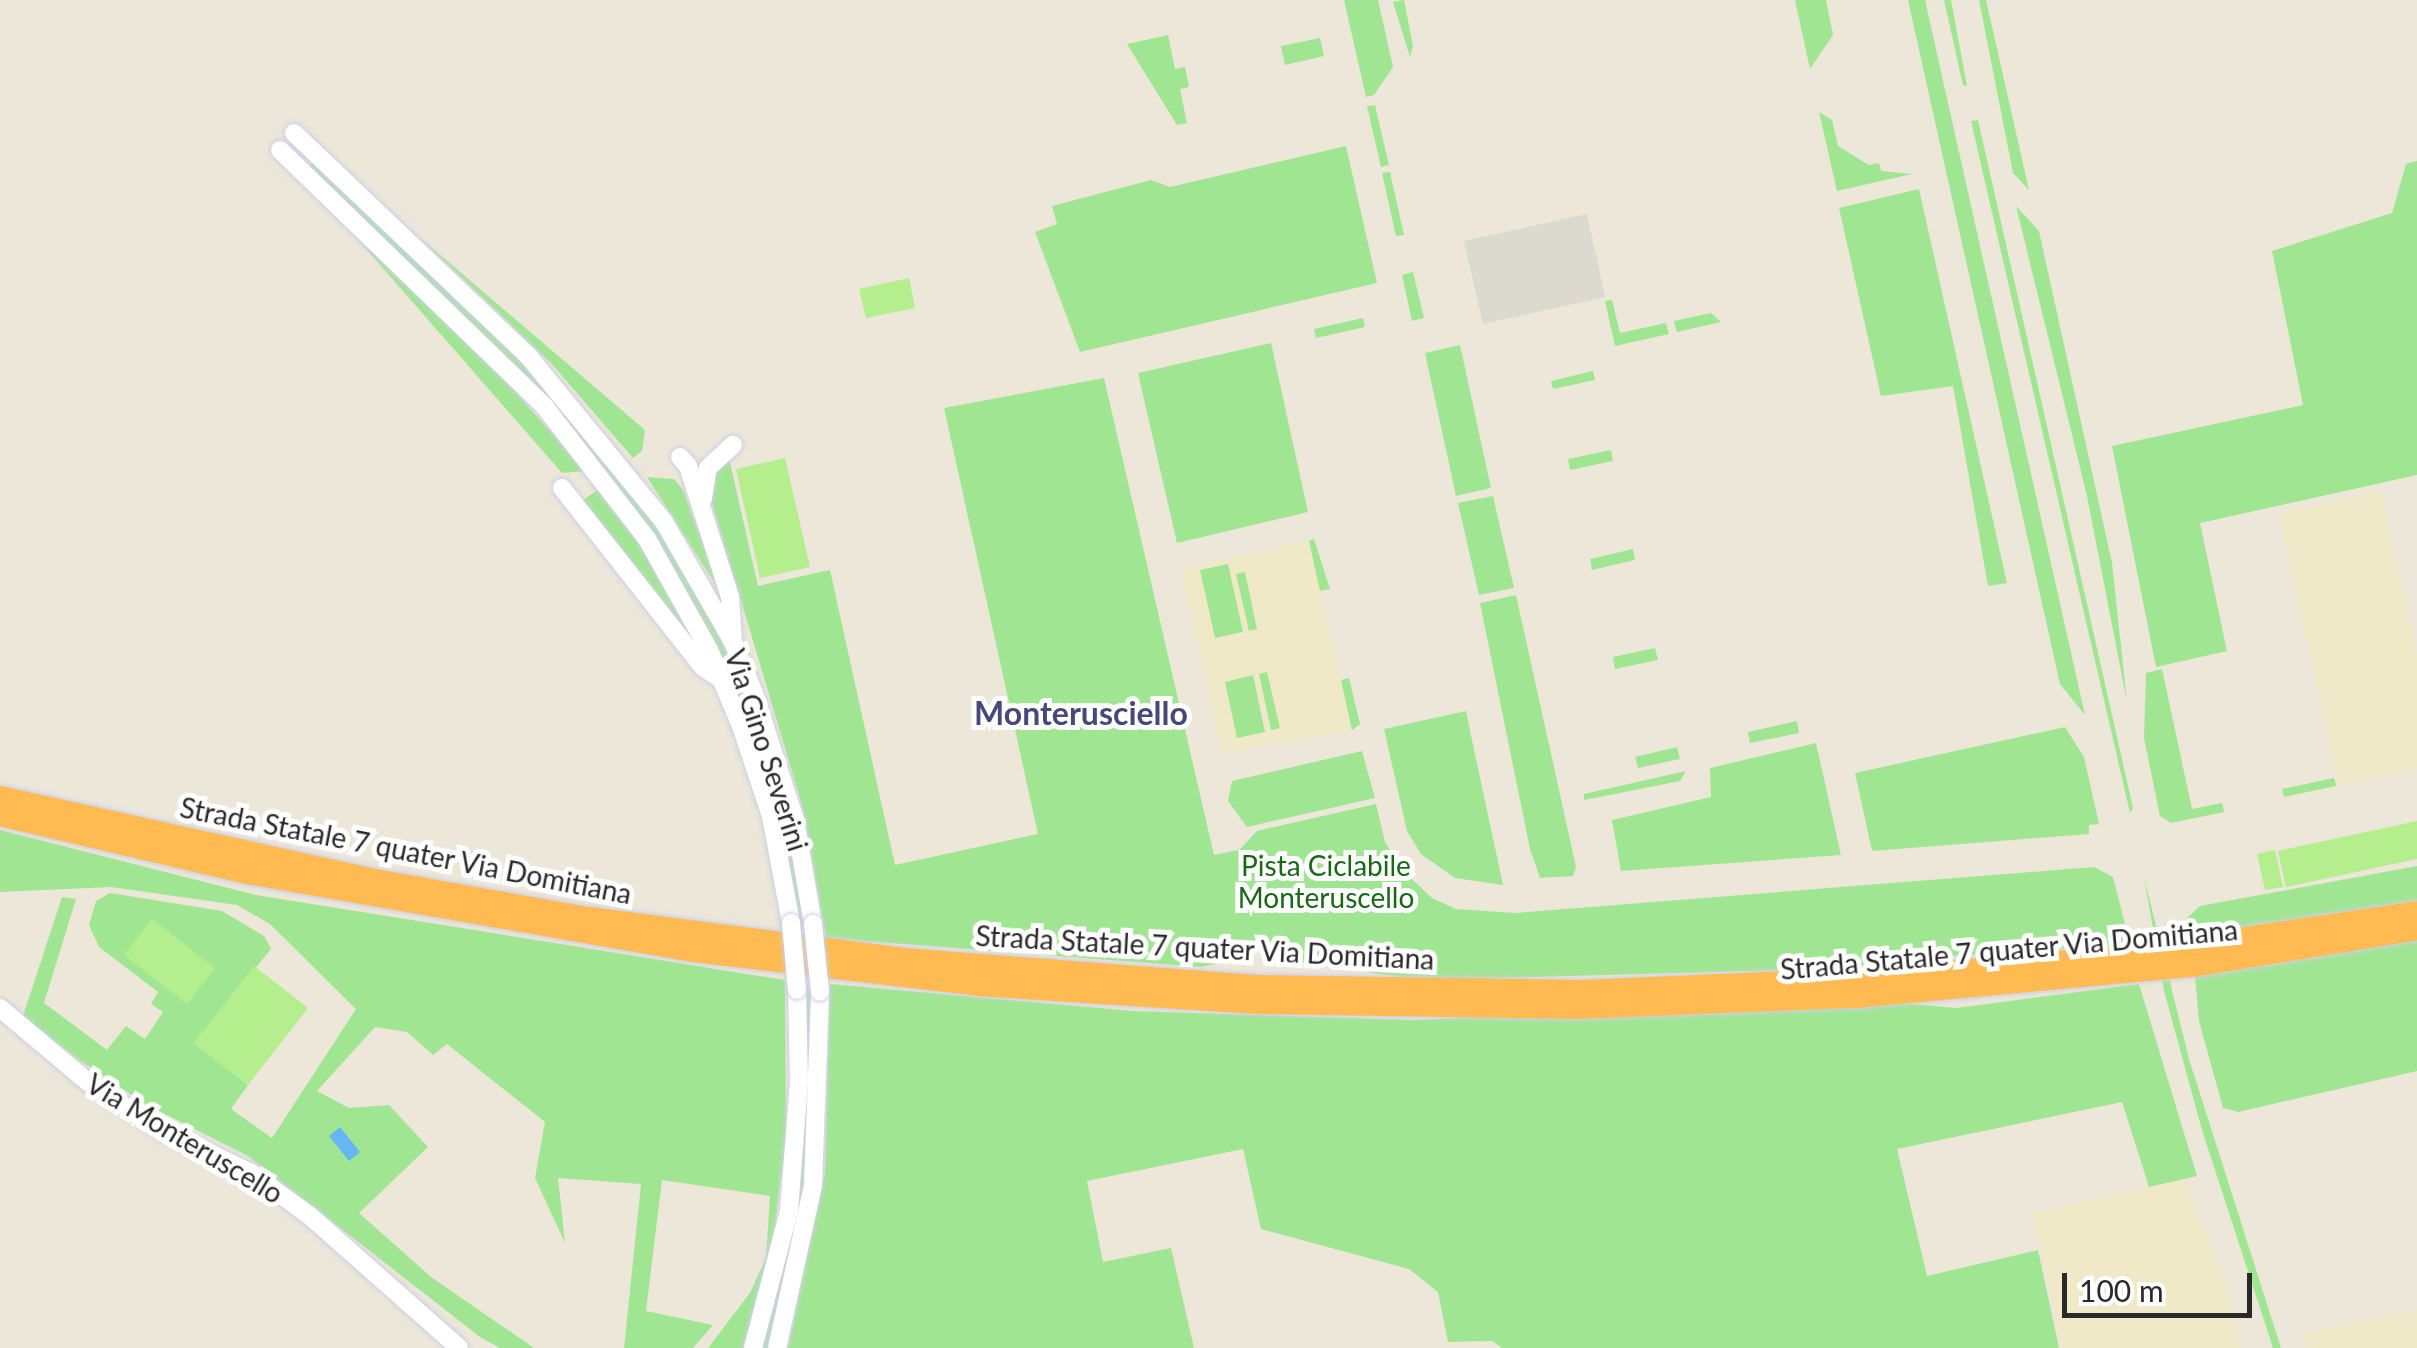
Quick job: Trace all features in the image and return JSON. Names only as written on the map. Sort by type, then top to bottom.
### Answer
[{"type":"highway","name":"Strada Statale 7 quater Via Domitiana","points":[[0,797],[368,879],[589,918],[1040,972],[1258,986],[1582,990],[2126,964]]},
{"type":"highway","name":"Strada Statale 7 quater Via Domitiana","points":[[0,815],[247,873],[694,952],[978,985],[1259,1003],[1558,1008],[1855,997],[2417,929]]},
{"type":"highway","name":"Strada Statale 7 quater Via Domitiana","points":[[2196,956],[2417,912]]},
{"type":"street","name":"Via Gino Severini","points":[[294,133],[529,357],[586,420],[664,522],[733,642],[794,820],[813,924],[820,992],[815,1166],[776,1348]]},
{"type":"street","name":"Via Gino Severini","points":[[280,150],[546,407],[647,539],[722,680],[770,816],[791,923],[797,990],[792,1182],[754,1348]]},
{"type":"street","points":[[704,514],[708,468],[733,445]]},
{"type":"street","points":[[680,457],[704,514],[730,597],[733,642]]},
{"type":"street","points":[[562,488],[703,667],[722,680]]},
{"type":"street","name":"Via Monteruscello","points":[[0,1008],[88,1082],[164,1131],[251,1173],[310,1216],[458,1348]]},
{"type":"shaded area","points":[[1587,214],[1605,297],[1483,324],[1464,241]]},
{"type":"shaded area","points":[[2381,491],[2417,655],[2417,769],[2339,786],[2279,513]]},
{"type":"shaded area","points":[[1309,541],[1352,730],[1222,753],[1181,569]]},
{"type":"shaded area","points":[[2184,1179],[2225,1279],[2241,1348],[2062,1348],[2033,1213]]},
{"type":"shaded area","points":[[2417,1309],[2417,1348],[2306,1348],[2302,1334]]},
{"type":"green space","points":[[1344,0],[1378,0],[1393,67],[1374,95],[1366,97]]},
{"type":"green space","points":[[1404,0],[1413,46],[1410,57],[1393,2]]},
{"type":"green space","points":[[1795,0],[1826,0],[1833,35],[1810,69]]},
{"type":"green space","points":[[1908,0],[1925,0],[2085,715],[2060,684]]},
{"type":"green space","points":[[1944,0],[1951,0],[1967,86],[1963,85]]},
{"type":"green space","points":[[1979,0],[1986,0],[2029,190],[2013,173]]},
{"type":"green space","points":[[1168,35],[1175,69],[1185,67],[1189,87],[1180,89],[1187,123],[1177,125],[1127,44]]},
{"type":"green space","points":[[1320,38],[1324,56],[1285,65],[1281,46]]},
{"type":"green space","points":[[1375,105],[1389,165],[1381,167],[1367,106]]},
{"type":"green space","points":[[1819,112],[1832,120],[1838,146],[1869,165],[1879,163],[1881,171],[1912,174],[1837,191]]},
{"type":"green space","points":[[1978,120],[2133,808],[2130,813],[1971,121]]},
{"type":"green space","points":[[1346,146],[1377,283],[1080,352],[1035,232],[1057,224],[1052,206],[1151,180],[1170,187]]},
{"type":"green space","points":[[2417,161],[2417,475],[2200,523],[2227,651],[2156,667],[2112,446],[2303,405],[2272,251],[2392,213],[2406,164]]},
{"type":"green space","points":[[314,162],[535,376],[658,528],[713,623],[752,710],[786,822],[806,924],[799,924],[779,823],[706,628],[655,538],[560,413],[309,166]]},
{"type":"green space","points":[[1390,172],[1404,235],[1396,236],[1382,173]]},
{"type":"green space","points":[[1919,189],[2007,583],[1988,586],[1953,386],[1881,396],[1839,208]]},
{"type":"green space","points":[[2016,206],[2039,231],[2112,563],[2127,702],[2087,496]]},
{"type":"green space","points":[[354,235],[511,387],[585,471],[562,473]]},
{"type":"green space","points":[[418,236],[645,430],[642,451],[633,458],[551,363]]},
{"type":"green space","points":[[1413,272],[1424,318],[1412,321],[1402,275]]},
{"type":"green space","points":[[909,278],[915,308],[866,318],[859,289]]},
{"type":"green space","points":[[1612,300],[1620,333],[1666,323],[1669,334],[1615,346],[1605,301]]},
{"type":"green space","points":[[1711,313],[1721,322],[1677,332],[1674,321]]},
{"type":"green space","points":[[1363,318],[1365,327],[1316,338],[1314,329]]},
{"type":"green space","points":[[1271,343],[1308,512],[1177,543],[1138,373]]},
{"type":"green space","points":[[1460,345],[1491,488],[1456,496],[1425,353]]},
{"type":"green space","points":[[1593,371],[1595,380],[1553,389],[1551,381]]},
{"type":"green space","name":"Pista Ciclabile Monteruscello","points":[[1104,378],[1214,855],[1239,850],[1257,831],[1376,804],[1385,842],[1404,872],[1432,898],[1456,909],[1515,913],[2094,867],[2113,877],[2130,944],[1950,956],[1902,967],[1423,980],[1367,972],[1350,962],[1285,963],[1251,948],[1232,961],[1200,967],[826,938],[804,812],[709,493],[715,471],[729,458],[758,586],[830,570],[895,865],[1038,834],[944,408]]},
{"type":"green space","points":[[1611,450],[1613,461],[1570,470],[1568,459]]},
{"type":"green space","points":[[785,458],[810,567],[760,578],[736,469]]},
{"type":"green space","points":[[647,477],[674,479],[683,490],[721,593]]},
{"type":"green space","points":[[599,489],[645,551],[692,637],[583,500]]},
{"type":"green space","points":[[1493,496],[1514,588],[1479,595],[1458,503]]},
{"type":"green space","points":[[1314,539],[1330,589],[1320,591],[1309,541]]},
{"type":"green space","points":[[1633,549],[1635,560],[1592,570],[1590,559]]},
{"type":"green space","points":[[1228,564],[1243,632],[1215,638],[1200,570]]},
{"type":"green space","points":[[1245,572],[1257,629],[1249,631],[1236,574]]},
{"type":"green space","points":[[1516,595],[1576,867],[1573,876],[1540,878],[1530,849],[1480,603]]},
{"type":"green space","points":[[1655,648],[1658,660],[1615,669],[1613,657]]},
{"type":"green space","points":[[2162,669],[2192,809],[2222,803],[2224,812],[2171,823],[2160,816],[2144,738],[2146,673]]},
{"type":"green space","points":[[1267,672],[1280,728],[1271,730],[1259,674]]},
{"type":"green space","points":[[1253,675],[1265,732],[1237,738],[1225,682]]},
{"type":"green space","points":[[1349,678],[1360,724],[1352,730],[1341,680]]},
{"type":"green space","points":[[1466,711],[1503,885],[1455,878],[1421,854],[1407,831],[1384,729]]},
{"type":"green space","points":[[1797,721],[1799,733],[1750,743],[1748,732]]},
{"type":"green space","points":[[2065,727],[2084,757],[2099,824],[2089,825],[2089,834],[1872,851],[1855,773]]},
{"type":"green space","points":[[1816,743],[1841,855],[1621,871],[1612,820],[1711,797],[1710,768]]},
{"type":"green space","points":[[1677,747],[1680,759],[1638,768],[1635,757]]},
{"type":"green space","points":[[1362,751],[1375,798],[1247,827],[1228,801],[1232,781]]},
{"type":"green space","points":[[1686,771],[1680,781],[1584,800],[1584,794]]},
{"type":"green space","points":[[2334,778],[2336,786],[2284,797],[2282,789]]},
{"type":"green space","points":[[2417,821],[2417,859],[2286,887],[2278,851]]},
{"type":"green space","points":[[0,830],[256,895],[785,980],[786,1134],[773,1243],[743,1348],[708,1348],[750,1293],[766,1258],[770,1196],[662,1180],[646,1311],[713,1325],[693,1348],[624,1348],[641,1184],[558,1178],[565,1243],[535,1178],[545,1122],[447,1044],[433,1055],[407,1032],[375,1027],[317,1091],[349,1108],[389,1105],[428,1147],[359,1213],[431,1277],[534,1348],[500,1348],[480,1337],[248,1156],[147,1105],[79,1060],[23,1016],[62,897],[76,899],[44,1003],[107,1050],[126,1026],[145,1039],[163,1012],[151,1004],[158,992],[99,947],[89,925],[96,901],[110,893],[222,911],[264,936],[271,949],[194,1043],[248,1085],[231,1109],[272,1138],[356,1009],[270,924],[237,905],[111,887],[0,892]]},
{"type":"green space","points":[[2275,850],[2283,887],[2265,890],[2257,854]]},
{"type":"green space","points":[[2417,866],[2417,901],[2188,936],[2185,920],[2200,906]]},
{"type":"green space","points":[[2144,877],[2189,1059],[2281,1348],[2273,1348],[2202,1130],[2164,991]]},
{"type":"green space","points":[[152,919],[215,968],[187,1004],[124,955]]},
{"type":"green space","points":[[2417,939],[2417,1071],[2238,1112],[2223,1108],[2199,1021],[2195,976]]},
{"type":"green space","points":[[254,966],[308,1008],[248,1085],[194,1043]]},
{"type":"green space","points":[[830,984],[1133,1011],[1412,1020],[1891,1002],[1956,1008],[2139,984],[2197,1176],[2149,1187],[2122,1102],[1897,1149],[1927,1276],[2038,1250],[2059,1348],[1502,1348],[1492,1341],[1448,1342],[1438,1292],[1409,1269],[1261,1229],[1243,1149],[1087,1181],[1103,1262],[1171,1248],[1194,1348],[788,1348],[825,1172]]},
{"type":"green space","points":[[805,987],[811,988],[814,1096],[801,1223],[769,1348],[761,1348],[800,1184]]},
{"type":"water","points":[[340,1127],[360,1152],[349,1161],[329,1136]]},
{"type":"district","name":"Monterusciello","points":[[1081,713]]}]
